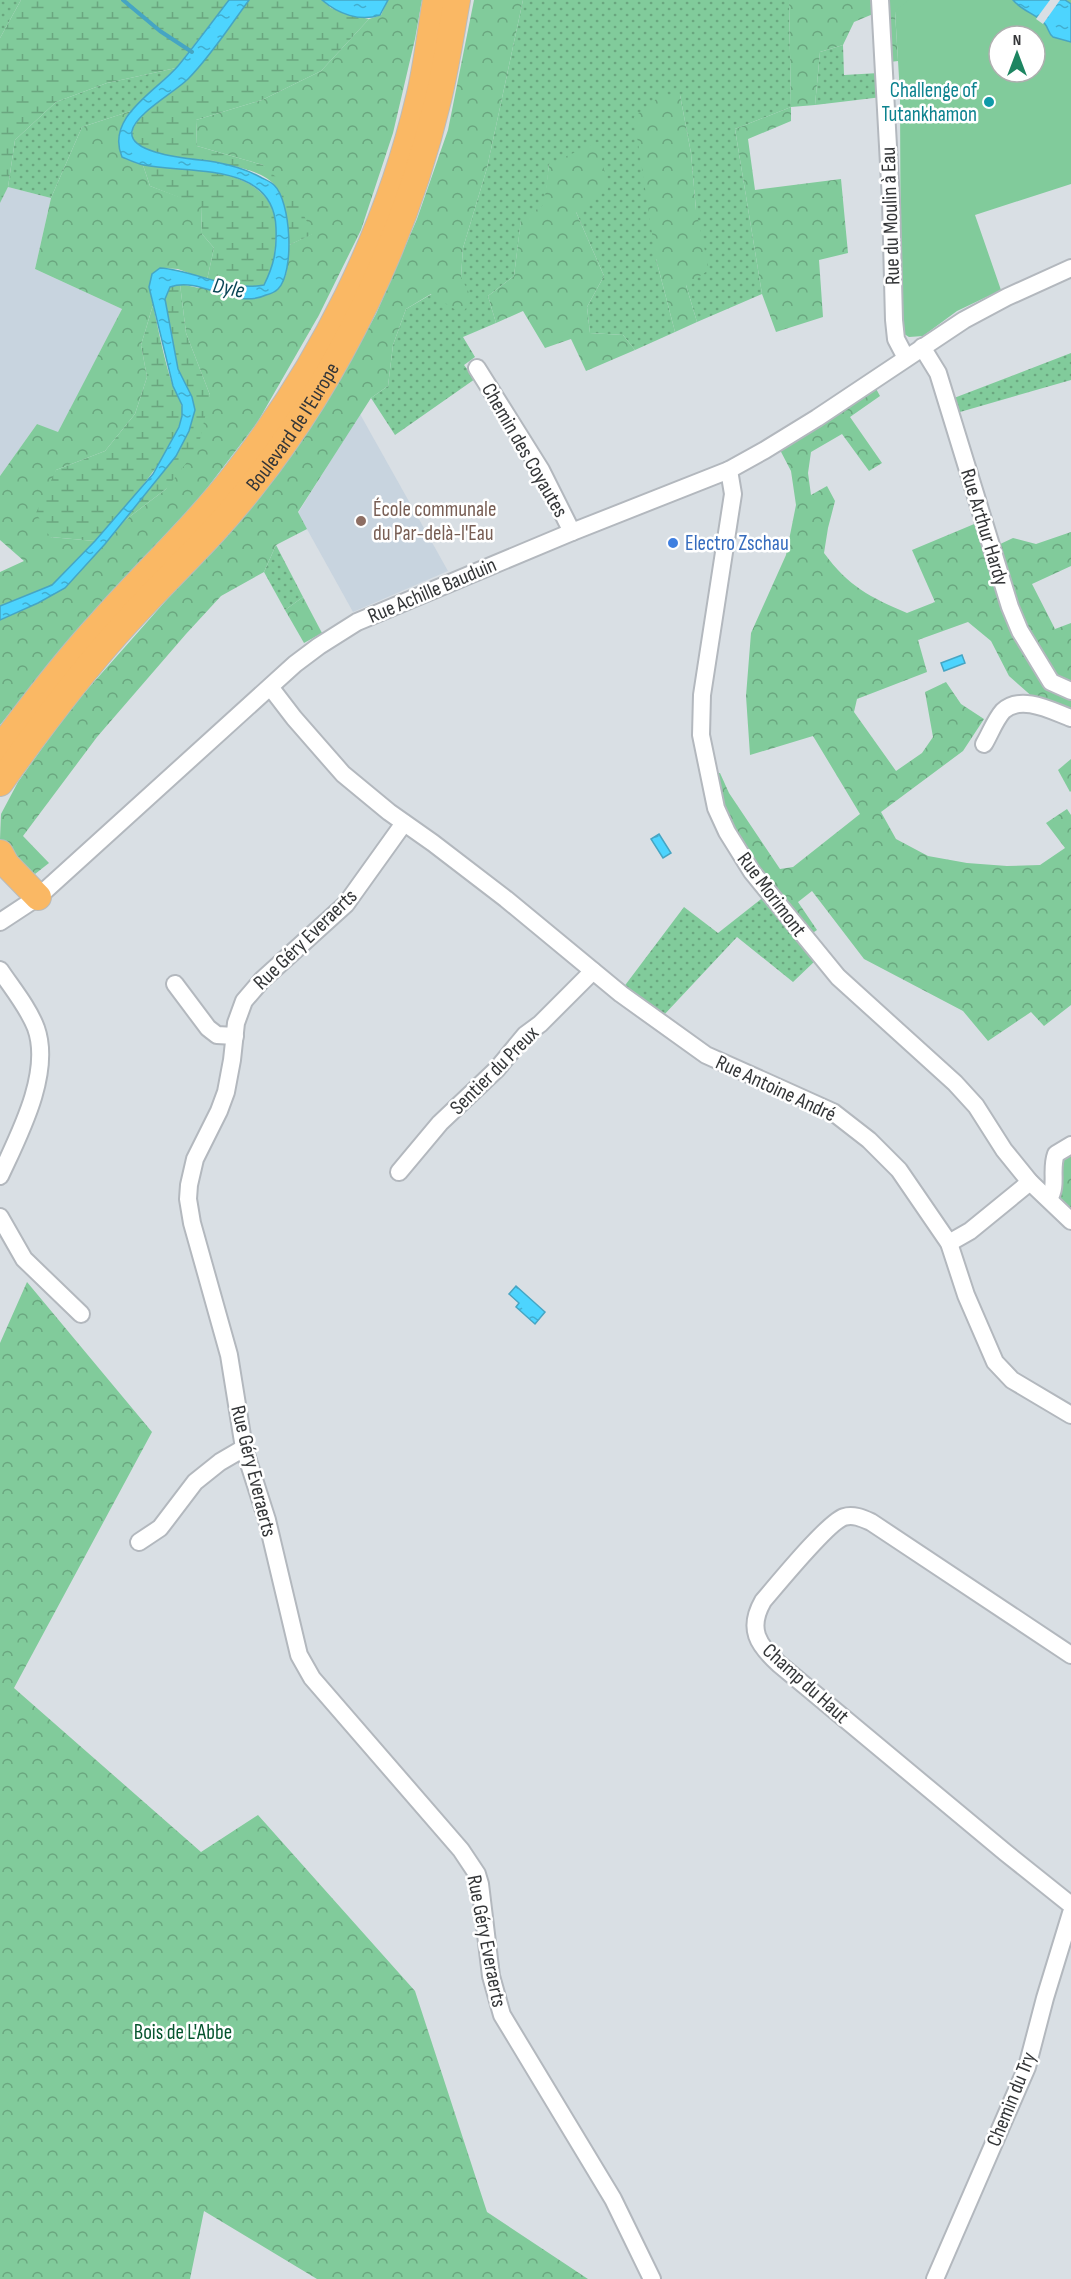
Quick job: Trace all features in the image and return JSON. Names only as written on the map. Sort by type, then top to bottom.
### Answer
[{"type":"highway","name":"Boulevard de l'Europe","points":[[0,749],[61,668],[235,475],[278,416],[312,362],[370,245],[401,165],[419,97],[436,0]]},
{"type":"highway","name":"Boulevard de l'Europe","points":[[0,783],[39,728],[118,632],[212,534],[253,486],[295,427],[329,370],[360,315],[388,252],[419,168],[438,100],[457,0]]},
{"type":"highway","points":[[2,859],[38,897]]},
{"type":"street","name":"Rue du Moulin à Eau","points":[[880,0],[894,320],[896,339],[906,358]]},
{"type":"street","name":"Rue Achille Bauduin","points":[[0,922],[38,897],[319,646],[357,622],[572,532],[729,470],[817,418],[964,320],[1071,268]]},
{"type":"street","name":"Rue Arthur Hardy","points":[[922,347],[938,373],[1010,607],[1020,632],[1051,682],[1071,690]]},
{"type":"street","name":"Chemin des Coyautes","points":[[477,368],[541,470],[572,532]]},
{"type":"street","name":"Rue Morimont","points":[[729,470],[733,494],[702,695],[700,723],[704,752],[720,818],[752,872],[838,977],[955,1083],[976,1106],[1004,1150],[1030,1182],[1071,1221]]},
{"type":"street","points":[[271,688],[343,774],[404,823]]},
{"type":"street","points":[[984,744],[1002,712],[1017,705],[1038,706],[1071,718]]},
{"type":"street","name":"Rue Antoine André","points":[[404,823],[506,899],[621,994],[706,1055],[806,1099],[851,1125],[869,1140],[898,1170],[949,1243],[966,1295],[995,1362],[1012,1380],[1071,1415]]},
{"type":"street","name":"Rue Géry Everaerts","points":[[404,823],[346,904],[253,989],[243,1001],[238,1015],[226,1092],[190,1172],[188,1199],[192,1223],[229,1355],[244,1449],[264,1509],[293,1634],[302,1661],[312,1678],[461,1851],[477,1874],[482,1898],[490,1976],[502,2015],[613,2199],[652,2279]]},
{"type":"street","points":[[0,970],[31,1018],[38,1037],[41,1060],[36,1088],[0,1176]]},
{"type":"street","name":"Sentier du Preux","points":[[399,1172],[440,1123],[497,1069],[525,1035],[540,1024],[592,971]]},
{"type":"street","points":[[175,984],[208,1028],[217,1035],[235,1036]]},
{"type":"street","points":[[1049,1199],[1054,1189],[1053,1164],[1056,1154],[1071,1145]]},
{"type":"street","points":[[949,1243],[970,1231],[1030,1182]]},
{"type":"street","points":[[0,1217],[24,1259],[81,1314]]},
{"type":"street","points":[[139,1542],[160,1528],[195,1482],[244,1449]]},
{"type":"street","name":"Champ du Haut","points":[[1071,1655],[871,1522],[846,1516],[831,1526],[763,1601],[757,1611],[755,1621],[760,1644],[779,1664],[1071,1905]]},
{"type":"street","name":"Chemin du Try","points":[[935,2279],[1027,2067],[1071,1913]]},
{"type":"shaded area","points":[[8,187],[51,198],[35,269],[122,309],[58,433],[37,424],[0,476],[0,203]]},
{"type":"shaded area","name":"École communale du Par-delà-l'Eau","points":[[360,414],[448,571],[353,612],[298,513]]},
{"type":"green space","points":[[0,0],[21,0],[0,38]]},
{"type":"green space","points":[[21,0],[229,0],[176,68],[107,83],[56,102],[15,140],[8,187],[0,203],[0,38]]},
{"type":"green space","points":[[249,0],[322,0],[331,8],[369,19],[321,71],[262,100],[196,120],[197,146],[263,165],[293,193],[313,234],[289,245],[282,200],[276,187],[267,178],[254,172],[219,163],[154,153],[138,144],[132,134],[143,115],[195,72]]},
{"type":"green space","points":[[388,0],[422,0],[415,39],[393,133],[361,230],[319,315],[257,423],[198,500],[104,600],[0,725],[0,620],[38,603],[105,544],[124,521],[166,489],[210,395],[186,333],[180,284],[199,288],[278,289],[286,275],[289,245],[312,234],[263,165],[197,146],[196,120],[262,100],[321,71],[369,19],[381,15]]},
{"type":"green space","points":[[474,0],[523,0],[487,168],[463,248],[461,277],[472,299],[462,314],[431,294],[406,309],[393,345],[388,386],[371,398],[298,512],[307,529],[276,545],[264,572],[221,596],[97,737],[23,836],[49,863],[35,874],[7,852],[0,839],[1,814],[18,782],[70,709],[271,482],[322,410],[376,314],[417,219],[448,130]]},
{"type":"green space","points":[[523,0],[789,0],[791,107],[735,129],[762,294],[697,322],[686,285],[696,210],[691,153],[680,95],[656,259],[675,332],[635,350],[623,335],[590,333],[587,307],[604,276],[576,212],[549,164],[545,205],[521,220],[514,276],[488,296],[496,323],[463,337],[475,357],[464,365],[475,379],[395,435],[371,398],[388,386],[393,345],[406,309],[461,277],[463,248],[487,168]]},
{"type":"green space","points":[[789,0],[961,0],[895,12],[898,61],[890,62],[873,14],[854,22],[843,45],[820,52],[815,105],[791,107]]},
{"type":"green space","points":[[909,0],[1071,0],[1071,184],[975,215],[1001,290],[957,311],[923,336],[909,337],[901,332],[900,94],[895,11]]},
{"type":"green space","points":[[843,45],[844,75],[879,73],[882,97],[815,105],[820,52]]},
{"type":"green space","points":[[176,68],[131,111],[82,127],[51,198],[8,187],[15,140],[56,102],[107,83]]},
{"type":"green space","points":[[680,95],[691,153],[696,210],[709,270],[686,285],[697,322],[675,332],[656,259],[634,117],[660,96]]},
{"type":"green space","points":[[791,107],[791,121],[748,139],[755,190],[841,179],[848,253],[819,260],[823,317],[776,332],[762,294],[735,129]]},
{"type":"green space","points":[[131,111],[120,139],[122,157],[143,165],[150,186],[201,205],[202,234],[214,248],[207,280],[178,269],[160,268],[149,287],[153,305],[141,345],[147,377],[135,414],[105,451],[56,470],[50,537],[95,541],[52,585],[0,606],[0,572],[24,561],[0,540],[0,476],[37,424],[58,432],[122,309],[35,269],[51,198],[82,127]]},
{"type":"green space","points":[[598,142],[608,189],[576,212],[604,276],[587,307],[590,333],[623,335],[635,350],[586,371],[571,339],[545,348],[523,311],[496,323],[488,296],[514,276],[521,219],[544,205],[549,164]]},
{"type":"green space","points":[[143,165],[185,168],[230,176],[249,184],[265,196],[274,214],[276,237],[273,262],[264,286],[251,288],[207,280],[214,248],[202,234],[201,206],[150,186]]},
{"type":"green space","points":[[180,284],[186,333],[210,395],[198,448],[166,489],[124,521],[176,456],[192,397],[178,369],[165,299],[170,287]]},
{"type":"green space","points":[[153,305],[167,366],[182,408],[180,423],[173,440],[149,478],[95,541],[50,537],[36,513],[56,470],[105,451],[135,414],[147,377],[141,345]]},
{"type":"green space","points":[[1071,353],[1071,380],[960,412],[954,398]]},
{"type":"green space","points":[[874,385],[880,396],[850,417],[882,463],[869,471],[842,434],[811,452],[808,473],[811,495],[827,486],[835,501],[824,553],[851,583],[882,602],[907,613],[935,602],[912,550],[979,522],[1016,633],[1071,694],[1071,711],[1035,699],[1009,676],[991,641],[968,622],[918,640],[927,672],[857,699],[854,712],[896,771],[922,753],[933,737],[925,692],[946,682],[961,704],[984,719],[963,751],[881,812],[896,839],[928,856],[967,863],[1007,866],[1040,865],[1065,848],[1046,823],[1067,809],[1071,815],[1071,1005],[1044,1026],[1031,1012],[988,1041],[963,1011],[864,959],[812,891],[798,902],[817,930],[808,936],[735,841],[712,773],[720,773],[729,793],[780,869],[793,867],[860,814],[813,736],[750,755],[746,696],[751,633],[786,555],[796,505],[791,471],[779,448]]},
{"type":"green space","points":[[1071,532],[1071,566],[1032,584],[1055,629],[1071,623],[1071,687],[1053,678],[1024,631],[996,546],[1013,538],[1036,544]]},
{"type":"green space","points":[[276,545],[303,597],[285,610],[264,572]]},
{"type":"green space","points":[[303,597],[322,633],[304,643],[285,610]]},
{"type":"green space","points":[[1071,759],[1071,791],[1070,792],[1058,770]]},
{"type":"green space","points":[[765,896],[816,960],[793,982],[737,937],[663,1016],[623,988],[684,907],[718,933]]},
{"type":"green space","points":[[1071,1150],[1071,1214],[1057,1201],[1062,1155]]},
{"type":"green space","name":"Bois de L'Abbe","points":[[27,1282],[152,1432],[14,1688],[201,1852],[258,1815],[415,1991],[487,2212],[588,2279],[317,2279],[204,2211],[190,2279],[0,2279],[0,1343]]},
{"type":"water","name":"Dyle","points":[[229,0],[249,0],[220,41],[188,79],[140,118],[132,131],[134,139],[141,146],[152,151],[239,168],[274,185],[280,193],[284,206],[289,237],[287,268],[283,280],[276,291],[254,299],[242,299],[194,286],[170,287],[165,299],[178,369],[192,397],[195,410],[189,431],[176,456],[105,544],[65,588],[0,620],[0,606],[52,585],[95,541],[153,474],[179,427],[182,405],[173,386],[149,287],[152,274],[160,268],[186,272],[237,286],[251,286],[264,285],[270,271],[275,250],[276,228],[272,206],[261,191],[245,181],[226,175],[136,163],[122,157],[119,143],[121,129],[127,117],[178,66]]},
{"type":"water","points":[[322,0],[388,0],[380,15],[365,18],[342,13]]},
{"type":"water","points":[[1013,0],[1065,0],[1071,4],[1071,42],[1053,37],[1047,24]]},
{"type":"water","points":[[962,655],[965,663],[944,671],[941,663]]},
{"type":"water","points":[[659,834],[671,853],[663,858],[651,839]]},
{"type":"water","points":[[516,1286],[545,1312],[535,1324],[516,1307],[519,1303],[509,1294]]},
{"type":"pier","points":[[1050,0],[1060,0],[1043,24],[1036,19]]},
{"type":"waterway","points":[[123,0],[160,31],[192,52]]},
{"type":"place","name":"Challenge of Tutankhamon","points":[[989,102]]},
{"type":"place","name":"École communale du Par-delà-l'Eau","points":[[361,521]]},
{"type":"place","name":"Electro Zschau","points":[[673,543]]}]
